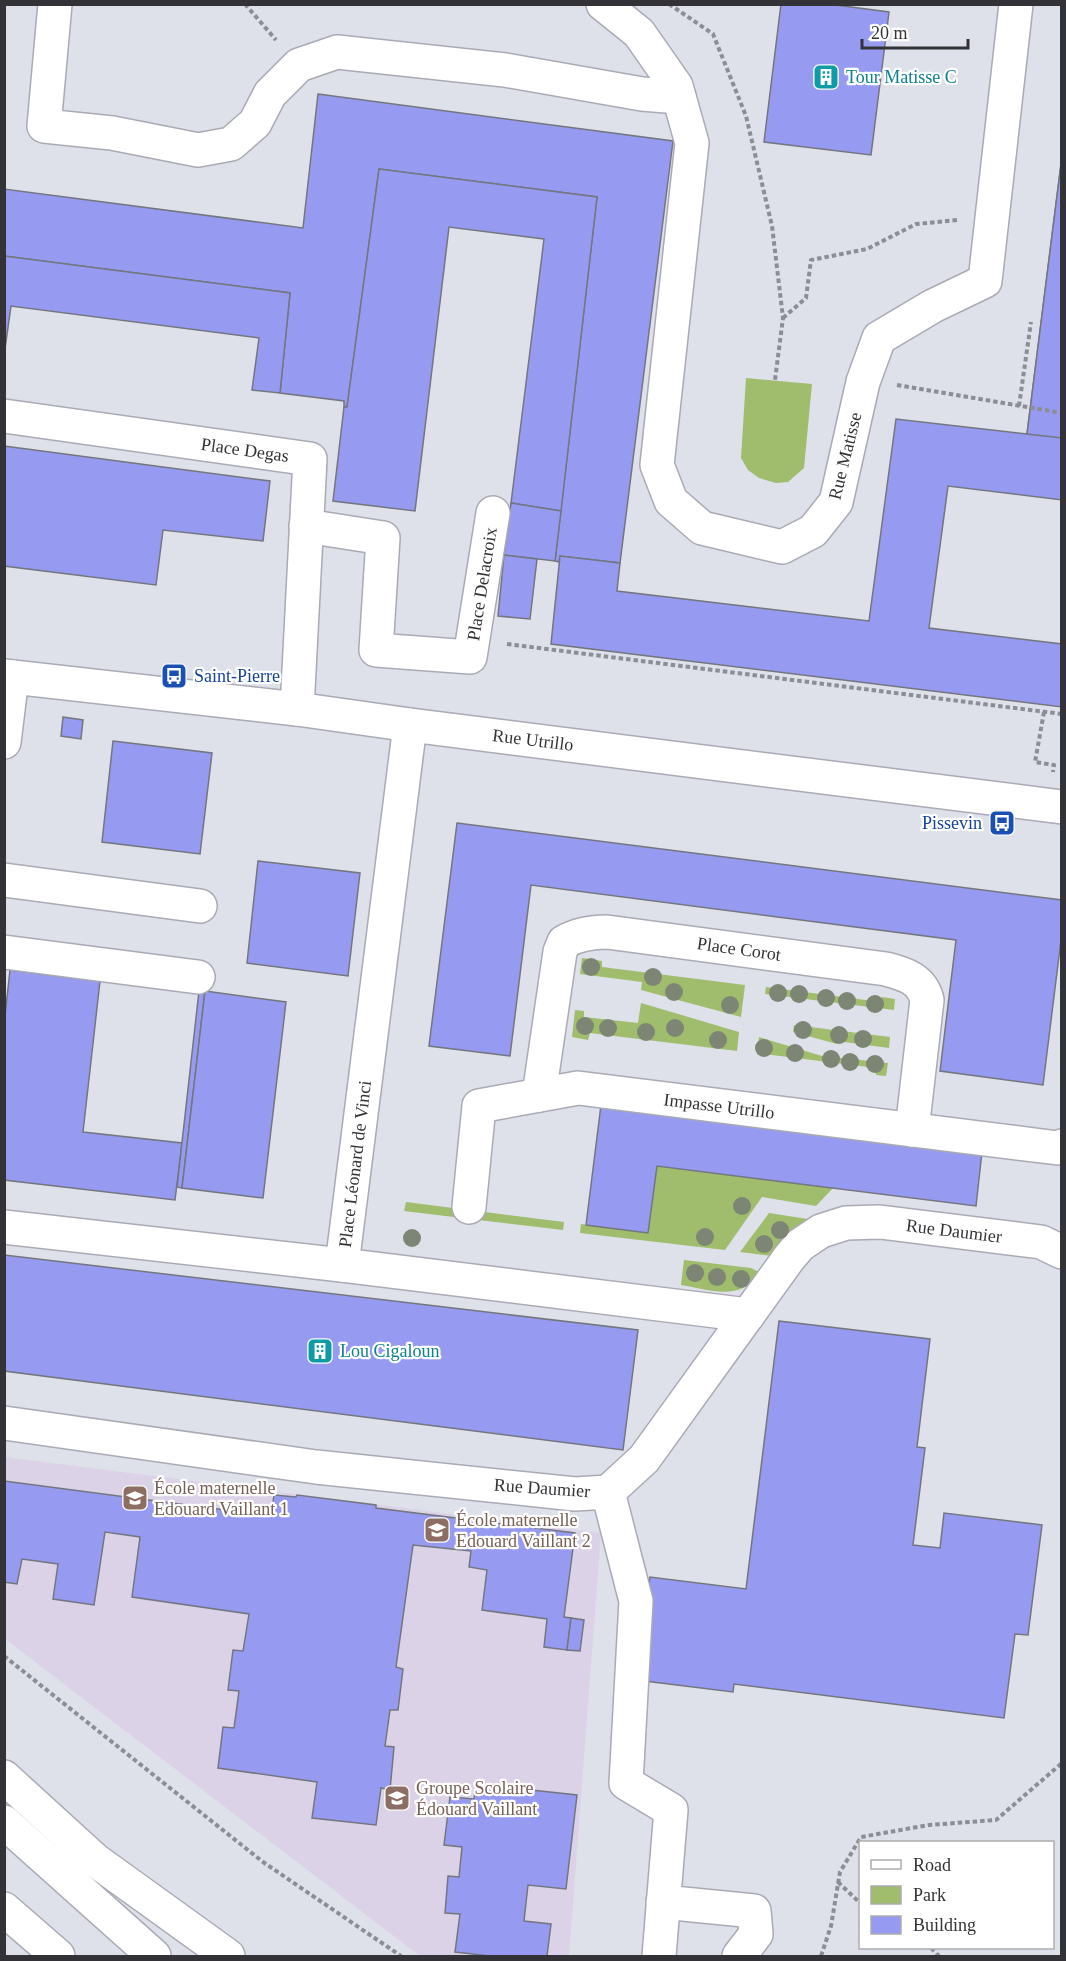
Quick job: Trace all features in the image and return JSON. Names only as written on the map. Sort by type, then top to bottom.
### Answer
[{"type":"street","points":[[55,4],[44,126],[112,133],[198,150],[231,144],[255,123],[270,94],[299,65],[338,52],[505,70],[632,93],[679,97]]},
{"type":"street","name":"Rue Matisse","points":[[603,4],[639,33],[676,86],[692,143],[657,465],[671,501],[702,528],[782,547],[813,531],[836,502],[863,382],[879,338],[933,306],[985,281],[1016,4]]},
{"type":"street","name":"Place Degas","points":[[4,416],[310,459],[297,709]]},
{"type":"street","name":"Place Delacroix","points":[[306,526],[383,538],[376,650],[470,657],[493,513]]},
{"type":"street","points":[[5,731],[8,676]]},
{"type":"street","name":"Rue Utrillo","points":[[8,676],[297,709],[1062,807]]},
{"type":"street","name":"Place Léonard de Vinci","points":[[4,1227],[342,1265],[410,725]]},
{"type":"street","points":[[4,880],[201,906]]},
{"type":"street","name":"Place Corot","points":[[539,1095],[560,952],[564,942],[574,936],[591,932],[607,932],[886,969],[912,977],[925,991],[927,1000],[912,1130]]},
{"type":"street","points":[[4,952],[198,977]]},
{"type":"street","name":"Impasse Utrillo","points":[[469,1207],[479,1106],[578,1088],[1058,1148],[1062,1146]]},
{"type":"street","name":"Rue Daumier","points":[[4,1423],[327,1468],[576,1494],[608,1492],[645,1459],[800,1245],[821,1231],[846,1223],[879,1222],[1041,1242],[1062,1252]]},
{"type":"street","points":[[342,1265],[748,1315]]},
{"type":"street","points":[[608,1492],[636,1601],[626,1783],[672,1810],[659,1956]]},
{"type":"street","points":[[4,1777],[95,1860],[228,1956]]},
{"type":"street","points":[[4,1822],[154,1956]]},
{"type":"street","points":[[663,1902],[754,1911],[756,1934],[739,1956]]},
{"type":"street","points":[[4,1909],[58,1956]]},
{"type":"path","points":[[245,4],[299,65]]},
{"type":"path","points":[[669,4],[713,34],[746,116],[772,226],[783,318],[775,380]]},
{"type":"path","points":[[783,318],[806,298],[811,260],[867,249],[915,224],[992,217]]},
{"type":"path","points":[[1019,406],[1031,322]]},
{"type":"path","points":[[863,382],[877,382],[1062,413]]},
{"type":"path","points":[[473,639],[1062,714]]},
{"type":"path","points":[[1044,712],[1035,762],[1054,765],[1053,775]]},
{"type":"path","points":[[4,1656],[263,1862],[401,1956]]},
{"type":"path","points":[[820,1956],[831,1926],[840,1872],[861,1837],[929,1824],[996,1820],[1062,1763]]},
{"type":"path","points":[[838,1882],[859,1901]]},
{"type":"shaded area","name":"Groupe Scolaire Édouard Vaillant","points":[[4,1457],[601,1533],[569,1956],[420,1956],[5,1639]]},
{"type":"green space","points":[[746,378],[812,384],[804,468],[788,482],[776,483],[759,478],[748,470],[741,458]]},
{"type":"green space","points":[[582,958],[602,961],[602,967],[745,985],[741,1017],[641,990],[642,982],[580,974]]},
{"type":"green space","points":[[766,987],[881,1002],[882,997],[895,999],[894,1010],[765,994]]},
{"type":"green space","points":[[641,1003],[739,1032],[737,1051],[590,1033],[588,1040],[572,1037],[575,1010],[584,1011],[584,1017],[638,1023]]},
{"type":"green space","points":[[794,1025],[890,1037],[889,1048],[837,1041],[837,1044],[793,1032]]},
{"type":"green space","points":[[759,1037],[822,1056],[888,1063],[886,1076],[876,1075],[876,1068],[757,1053]]},
{"type":"green space","points":[[657,1166],[833,1188],[816,1206],[762,1197],[725,1250],[580,1233],[581,1224],[648,1233]]},
{"type":"green space","points":[[406,1202],[564,1222],[563,1230],[404,1211]]},
{"type":"green space","points":[[769,1213],[814,1220],[772,1256],[740,1252]]},
{"type":"green space","points":[[684,1260],[751,1268],[761,1273],[743,1288],[734,1291],[714,1291],[681,1285]]},
{"type":"building","name":"Tour Matisse C","points":[[781,4],[828,4],[889,12],[871,155],[764,142]]},
{"type":"building","points":[[318,94],[673,141],[620,563],[560,556],[559,562],[555,561],[597,197],[379,169],[347,407],[344,407],[344,401],[280,393],[290,293],[4,256],[4,189],[303,228]]},
{"type":"building","points":[[1062,156],[1062,500],[948,486],[929,628],[1062,644],[1062,707],[551,644],[560,556],[620,563],[617,591],[869,621],[896,419],[1027,434]]},
{"type":"building","points":[[1062,156],[1062,438],[1027,434]]},
{"type":"building","points":[[379,169],[597,197],[561,511],[511,503],[544,239],[449,227],[415,511],[333,501],[344,407],[347,407]]},
{"type":"building","points":[[4,256],[290,293],[280,393],[252,390],[259,338],[11,306],[4,356]]},
{"type":"building","points":[[4,446],[270,481],[263,541],[163,530],[156,585],[4,566]]},
{"type":"building","points":[[511,503],[561,511],[555,561],[504,555]]},
{"type":"building","points":[[504,555],[537,559],[530,619],[498,616]]},
{"type":"building","points":[[63,717],[83,720],[81,739],[61,736]]},
{"type":"building","points":[[113,741],[212,753],[200,854],[102,842]]},
{"type":"building","points":[[457,823],[1062,900],[1062,932],[1043,1085],[940,1071],[956,940],[531,885],[510,1056],[429,1046]]},
{"type":"building","points":[[258,861],[360,873],[348,976],[247,963]]},
{"type":"building","points":[[10,970],[100,981],[83,1132],[182,1143],[175,1200],[4,1180],[4,1025]]},
{"type":"building","points":[[199,991],[205,991],[182,1188],[177,1187]]},
{"type":"building","points":[[205,991],[286,1002],[263,1198],[182,1188]]},
{"type":"building","points":[[602,1097],[983,1143],[976,1206],[657,1166],[648,1233],[586,1225]]},
{"type":"building","name":"Lou Cigaloun","points":[[4,1255],[638,1330],[623,1450],[4,1371]]},
{"type":"building","points":[[779,1321],[930,1339],[917,1447],[925,1448],[913,1545],[940,1548],[944,1513],[1042,1525],[1028,1635],[1015,1634],[1004,1718],[734,1684],[733,1692],[637,1680],[650,1577],[746,1589]]},
{"type":"building","points":[[4,1481],[271,1516],[274,1495],[296,1497],[297,1495],[376,1505],[376,1508],[575,1533],[564,1617],[571,1618],[567,1650],[544,1647],[547,1619],[482,1610],[487,1570],[469,1567],[471,1551],[413,1545],[396,1667],[403,1669],[398,1710],[390,1710],[385,1746],[394,1747],[390,1790],[381,1788],[376,1825],[312,1818],[317,1782],[218,1768],[223,1727],[234,1728],[239,1691],[228,1690],[233,1650],[243,1651],[249,1614],[132,1597],[140,1537],[105,1532],[94,1605],[53,1599],[58,1564],[22,1559],[17,1584],[4,1582]]},
{"type":"building","points":[[571,1618],[584,1620],[580,1651],[567,1650]]},
{"type":"building","points":[[476,1784],[577,1795],[566,1889],[528,1885],[524,1921],[551,1924],[547,1956],[490,1956],[455,1952],[460,1914],[445,1913],[448,1876],[459,1877],[462,1847],[444,1845],[450,1797],[474,1799]]},
{"type":"place","name":"Tour Matisse C","points":[[826,77]]},
{"type":"place","name":"Saint-Pierre","points":[[174,676]]},
{"type":"place","name":"Pissevin","points":[[1002,823]]},
{"type":"place","name":"Lou Cigaloun","points":[[320,1351]]},
{"type":"place","name":"École maternelle Edouard Vaillant 1","points":[[135,1498]]},
{"type":"place","name":"École maternelle Edouard Vaillant 2","points":[[437,1530]]},
{"type":"place","name":"Groupe Scolaire Édouard Vaillant","points":[[397,1798]]}]
